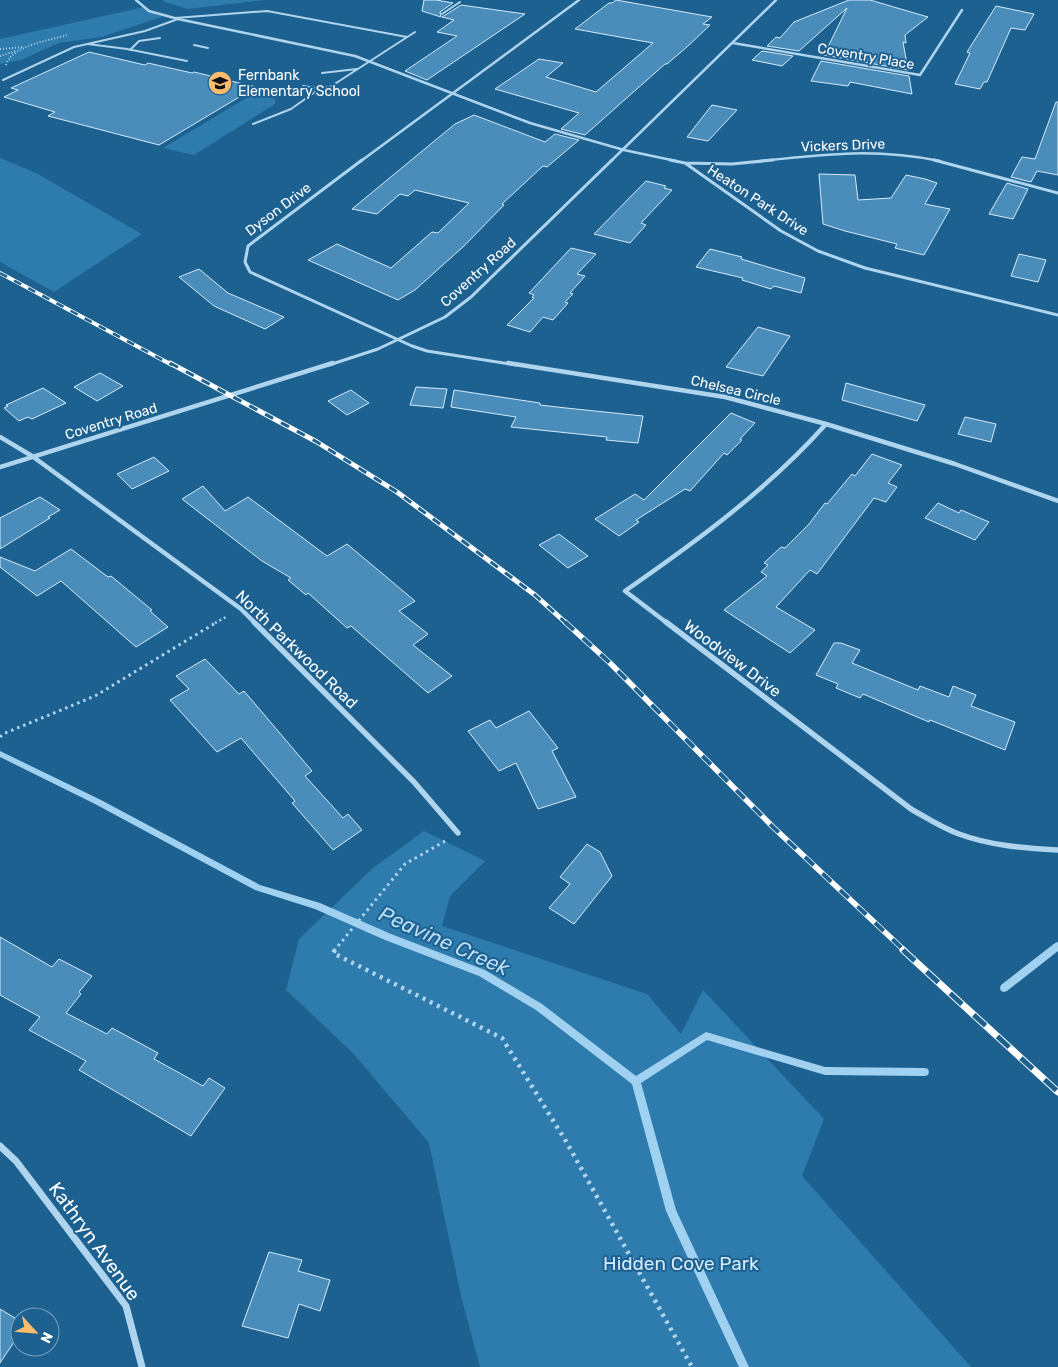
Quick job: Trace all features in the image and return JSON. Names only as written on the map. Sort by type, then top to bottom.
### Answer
[{"type":"street","name":"Heaton Park Drive","points":[[136,0],[149,11],[176,18],[315,46],[372,61],[530,123],[624,150],[685,163],[781,231],[818,251],[865,268],[1057,314]]},
{"type":"street","name":"Dyson Drive","points":[[400,340],[250,272],[245,262],[248,246],[451,93],[579,0]]},
{"type":"street","name":"Coventry Road","points":[[0,467],[378,349],[426,327],[458,308],[624,150],[669,103],[776,0]]},
{"type":"street","name":"Coventry Place","points":[[733,43],[920,75],[962,10]]},
{"type":"street","name":"Vickers Drive","points":[[685,163],[717,165],[828,154],[887,153],[936,161],[1058,193]]},
{"type":"street","points":[[1057,314],[1058,308]]},
{"type":"street","name":"Chelsea Circle","points":[[400,340],[412,346],[442,354],[725,397],[826,424],[954,464],[1058,501]]},
{"type":"street","name":"Woodview Drive","points":[[826,424],[810,443],[744,506],[712,531],[625,591],[911,809],[946,829],[982,841],[1015,847],[1058,850]]},
{"type":"street","name":"North Parkwood Road","points":[[0,437],[32,456],[241,609],[414,782],[458,833]]},
{"type":"street","name":"Kathryn Avenue","points":[[0,1146],[16,1161],[126,1306],[142,1367]]},
{"type":"lane","points":[[442,14],[460,2]]},
{"type":"lane","points":[[3,80],[64,51],[84,44],[145,31],[176,18],[267,11],[407,37]]},
{"type":"lane","points":[[303,86],[330,87],[415,32]]},
{"type":"lane","points":[[130,50],[133,44],[142,40],[160,38]]},
{"type":"lane","points":[[84,44],[130,50],[187,61]]},
{"type":"lane","points":[[194,44],[208,48]]},
{"type":"lane","points":[[322,73],[341,72],[359,68]]},
{"type":"lane","points":[[253,124],[292,109],[322,87]]},
{"type":"path","points":[[0,49],[30,46]]},
{"type":"path","points":[[0,56],[25,48]]},
{"type":"path","points":[[2,735],[95,696],[188,638],[241,609]]},
{"type":"path","points":[[458,833],[405,864],[333,954],[502,1038],[567,1143],[692,1367]]},
{"type":"green space","points":[[265,0],[188,9],[162,1]]},
{"type":"green space","points":[[144,7],[162,17],[101,37],[59,43],[21,60],[0,64],[0,39]]},
{"type":"green space","points":[[253,94],[275,99],[275,104],[194,155],[163,148]]},
{"type":"green space","points":[[0,158],[36,173],[142,234],[54,292],[0,262]]},
{"type":"green space","name":"Hidden Cove Park","points":[[424,831],[485,861],[450,896],[442,926],[647,994],[681,1034],[703,990],[824,1119],[802,1176],[971,1367],[480,1367],[461,1296],[429,1143],[353,1053],[286,990],[299,939],[373,868]]},
{"type":"building","points":[[424,0],[453,3],[440,12],[441,17],[422,11]]},
{"type":"building","points":[[616,0],[712,17],[703,24],[710,25],[688,46],[585,135],[561,129],[579,113],[495,89],[539,59],[563,63],[546,77],[596,92],[653,43],[575,29],[609,3]]},
{"type":"building","points":[[849,0],[870,0],[928,17],[905,35],[906,43],[903,42],[908,70],[824,55],[847,8],[799,51],[767,46],[776,37],[780,38],[794,22]]},
{"type":"building","points":[[461,5],[525,14],[427,80],[405,71],[457,36],[437,32],[454,20],[442,17]]},
{"type":"building","points":[[996,6],[1034,14],[1025,30],[1011,28],[987,82],[984,82],[980,89],[955,84],[970,53],[967,52]]},
{"type":"building","points":[[762,51],[793,56],[782,66],[752,60]]},
{"type":"building","points":[[89,52],[145,65],[148,63],[194,72],[256,87],[159,145],[48,116],[55,112],[4,97],[18,90],[11,88]]},
{"type":"building","points":[[821,61],[909,76],[912,94],[850,82],[848,86],[811,81]]},
{"type":"building","points":[[1056,102],[1058,102],[1058,175],[1037,171],[1031,182],[1011,177],[1022,157],[1035,159]]},
{"type":"building","points":[[712,105],[737,110],[708,141],[687,137]]},
{"type":"building","points":[[474,115],[545,142],[555,134],[579,140],[547,167],[543,166],[502,204],[504,205],[464,246],[415,290],[398,300],[308,260],[337,244],[391,268],[432,232],[438,233],[469,203],[415,190],[408,196],[400,194],[377,214],[352,209],[455,124]]},
{"type":"building","points":[[819,174],[855,175],[858,200],[891,198],[906,175],[925,179],[937,183],[925,204],[950,209],[924,255],[895,248],[897,244],[823,224]]},
{"type":"building","points":[[646,181],[666,186],[664,188],[672,190],[641,223],[646,225],[630,243],[594,234]]},
{"type":"building","points":[[1007,183],[1028,189],[1013,219],[989,214]]},
{"type":"building","points":[[571,248],[596,254],[577,274],[585,276],[570,293],[573,294],[565,302],[568,303],[553,320],[543,317],[530,332],[507,325],[534,298],[532,297],[534,295],[529,293]]},
{"type":"building","points":[[710,249],[742,257],[741,259],[805,278],[801,293],[774,286],[771,289],[742,280],[743,278],[696,267]]},
{"type":"building","points":[[1019,254],[1046,260],[1038,282],[1011,276]]},
{"type":"building","points":[[199,269],[228,293],[284,317],[265,329],[214,306],[179,277]]},
{"type":"building","points":[[758,327],[790,336],[763,376],[726,367]]},
{"type":"building","points":[[100,373],[123,386],[97,401],[74,387]]},
{"type":"building","points":[[846,383],[925,405],[917,421],[842,400]]},
{"type":"building","points":[[416,387],[447,389],[443,408],[410,405]]},
{"type":"building","points":[[43,388],[66,403],[32,419],[28,417],[19,421],[4,408],[8,406],[6,405]]},
{"type":"building","points":[[351,390],[369,403],[347,415],[328,401]]},
{"type":"building","points":[[454,390],[540,403],[540,405],[643,416],[638,443],[606,440],[607,437],[511,427],[516,417],[451,407]]},
{"type":"building","points":[[731,413],[755,423],[740,439],[742,440],[727,455],[724,453],[690,491],[685,489],[636,520],[639,522],[619,536],[595,519],[635,494],[644,500]]},
{"type":"building","points":[[965,417],[996,424],[991,442],[958,434]]},
{"type":"building","points":[[872,454],[902,465],[888,483],[897,487],[886,502],[874,498],[817,574],[810,570],[776,607],[815,630],[790,653],[724,610],[767,576],[761,572],[768,565],[764,563],[781,547],[785,548],[809,524],[825,503],[827,504],[852,474],[855,476]]},
{"type":"building","points":[[154,457],[169,471],[132,489],[117,474]]},
{"type":"building","points":[[203,486],[225,511],[248,497],[327,556],[347,544],[415,601],[399,611],[428,634],[413,645],[452,676],[428,693],[351,626],[347,628],[308,593],[306,595],[288,580],[291,578],[262,561],[182,499]]},
{"type":"building","points":[[40,497],[60,510],[0,549],[0,518]]},
{"type":"building","points":[[938,503],[959,513],[961,510],[989,522],[975,540],[925,518]]},
{"type":"building","points":[[559,534],[588,556],[568,568],[539,545]]},
{"type":"building","points":[[71,549],[108,577],[111,576],[152,610],[150,611],[168,627],[136,647],[61,581],[37,596],[0,567],[0,557],[35,571]]},
{"type":"building","points":[[834,643],[841,643],[860,650],[852,663],[918,690],[920,686],[949,697],[953,686],[976,695],[971,706],[1015,722],[1005,750],[930,720],[929,722],[863,694],[860,698],[836,688],[838,684],[816,675]]},
{"type":"building","points":[[205,659],[239,694],[244,691],[312,771],[305,776],[343,818],[348,814],[362,830],[333,850],[292,803],[295,801],[241,738],[217,752],[170,700],[189,689],[176,676]]},
{"type":"building","points":[[529,711],[558,748],[552,751],[576,797],[538,809],[516,763],[499,771],[468,731],[490,720],[496,728]]},
{"type":"building","points":[[587,844],[600,852],[612,876],[574,924],[549,908],[570,884],[560,877]]},
{"type":"building","points":[[0,937],[52,967],[59,959],[92,976],[66,1013],[107,1034],[112,1028],[158,1053],[154,1059],[203,1086],[209,1078],[225,1088],[191,1136],[79,1070],[86,1061],[29,1030],[40,1017],[0,995]]},
{"type":"building","points":[[269,1252],[302,1260],[298,1271],[330,1280],[320,1311],[299,1304],[288,1338],[242,1326]]},
{"type":"building","points":[[0,1309],[10,1315],[10,1348],[0,1363]]},
{"type":"waterway","name":"Peavine Creek","points":[[0,754],[98,802],[258,888],[317,906],[388,937],[482,973],[539,1007],[636,1081]]},
{"type":"waterway","name":"Peavine Creek","points":[[1004,988],[1058,946]]},
{"type":"waterway","name":"Peavine Creek","points":[[636,1081],[706,1036],[825,1071],[925,1072]]},
{"type":"waterway","points":[[636,1081],[671,1211],[744,1367]]},
{"type":"railway","points":[[0,273],[172,365]]},
{"type":"railway","points":[[170,363],[317,442],[397,492],[535,595],[566,623]]},
{"type":"railway","points":[[565,622],[609,662],[773,827],[905,951]]},
{"type":"railway","points":[[903,950],[1058,1092]]},
{"type":"place","name":"Fernbank Elementary School","points":[[220,83]]}]
